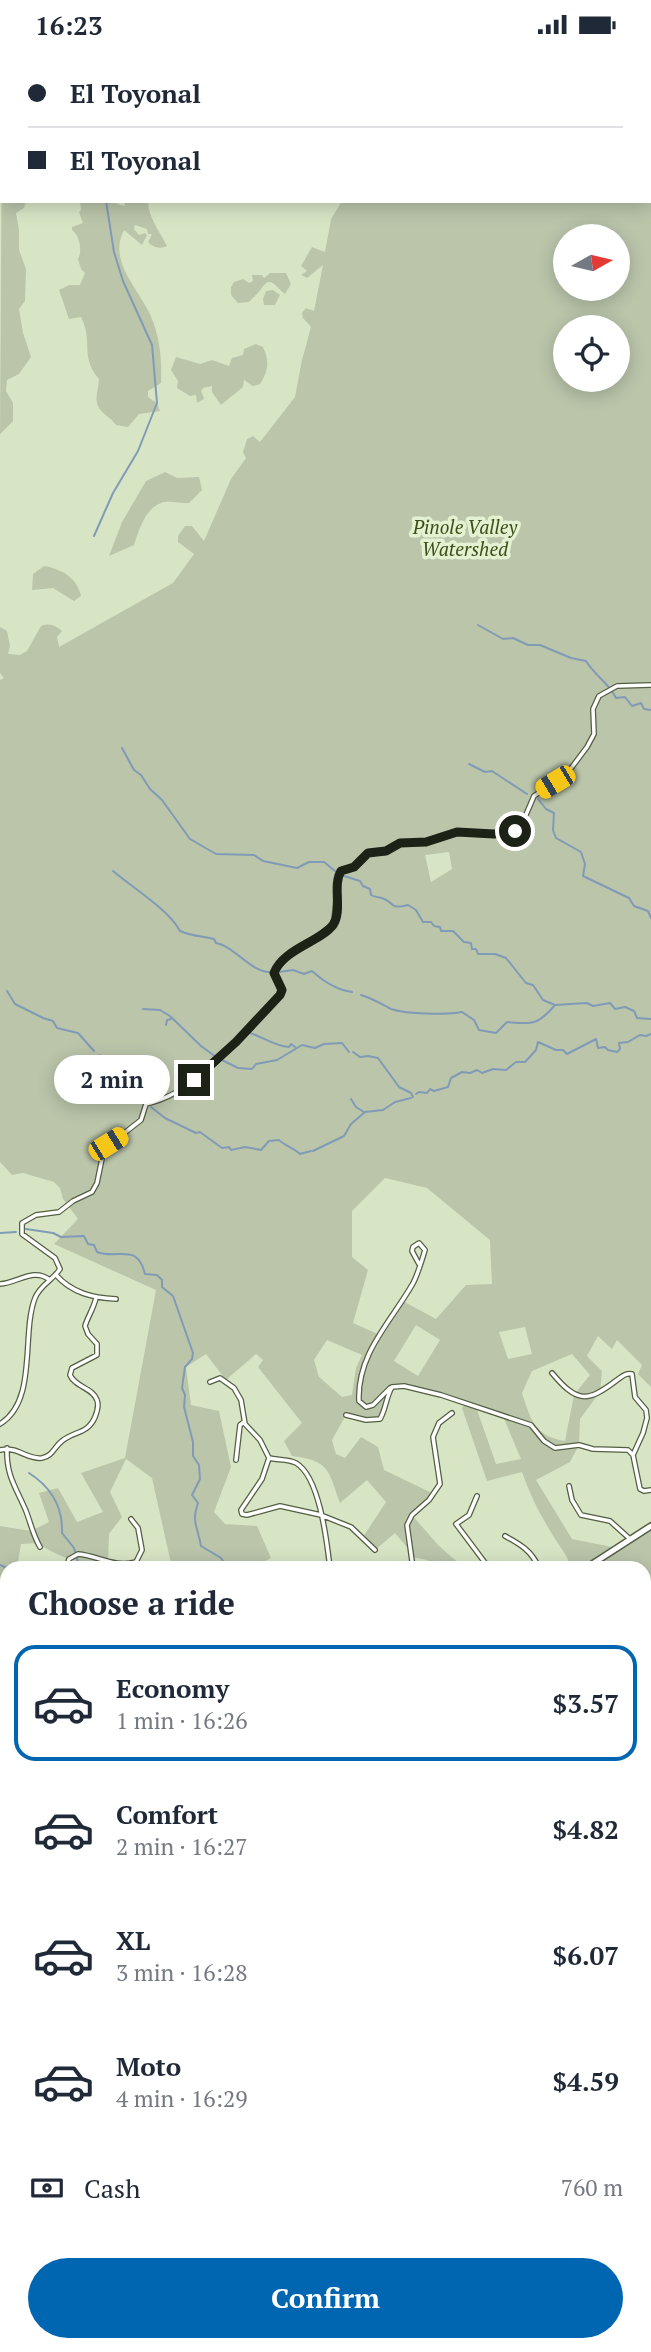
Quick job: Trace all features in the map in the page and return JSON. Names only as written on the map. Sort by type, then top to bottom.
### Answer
[{"type":"main road","points":[[597,1561],[651,1526]]},
{"type":"street","points":[[0,1424],[12,1415],[26,1376],[29,1320],[38,1291],[60,1269],[58,1262],[22,1234],[22,1223],[36,1215],[58,1212],[92,1192],[108,1144],[141,1120],[146,1104],[160,1100],[194,1080],[236,1042],[280,995],[282,990],[274,973],[276,968],[334,922],[341,871],[354,867],[368,853],[386,851],[400,843],[426,842],[457,832],[494,834],[515,831],[522,824],[534,796],[566,775],[587,747],[594,734],[595,702],[606,691],[617,686],[651,685]]},
{"type":"street","points":[[419,1264],[412,1251],[413,1247],[419,1244],[425,1250],[413,1283],[362,1367],[358,1386],[359,1401],[366,1407],[373,1405],[386,1390],[404,1386],[441,1395],[531,1425],[544,1441],[555,1448],[579,1445],[593,1449],[621,1448],[633,1455]]},
{"type":"street","points":[[0,1284],[34,1274],[44,1275],[50,1280]]},
{"type":"street","points":[[56,1275],[67,1286],[96,1298],[116,1299]]},
{"type":"street","points":[[0,1450],[7,1448],[43,1458],[55,1451],[64,1440],[87,1430],[93,1423],[97,1400],[93,1394],[76,1384],[70,1375],[72,1367],[97,1355],[97,1344],[85,1326],[96,1298]]},
{"type":"street","points":[[552,1373],[567,1391],[580,1396],[595,1394],[626,1374],[632,1374],[635,1397],[644,1408],[647,1418],[633,1455],[640,1489],[644,1492],[651,1490]]},
{"type":"street","points":[[211,1382],[220,1378],[234,1388],[240,1400],[244,1422],[260,1440],[269,1458],[262,1479],[241,1510],[242,1514],[280,1506],[321,1515],[351,1527],[375,1550]]},
{"type":"street","points":[[346,1415],[366,1420],[380,1419],[392,1387]]},
{"type":"street","points":[[412,1561],[408,1525],[412,1515],[429,1500],[440,1484],[434,1429],[452,1413]]},
{"type":"street","points":[[236,1460],[240,1425],[244,1422]]},
{"type":"street","points":[[7,1448],[8,1473],[40,1547]]},
{"type":"street","points":[[269,1458],[296,1463],[308,1476],[321,1515],[329,1561]]},
{"type":"street","points":[[569,1486],[575,1508],[581,1515],[610,1521],[630,1539]]},
{"type":"street","points":[[477,1496],[469,1515],[456,1524],[484,1561]]},
{"type":"street","points":[[131,1519],[138,1528],[142,1550],[136,1561]]},
{"type":"street","points":[[505,1536],[526,1549],[536,1561]]},
{"type":"street","points":[[68,1561],[78,1554],[104,1561]]},
{"type":"green space","points":[[1,203],[25,203],[24,208],[16,213],[19,250],[26,269],[25,301],[19,309],[31,357],[19,374],[7,380],[6,391],[13,403],[13,421],[0,434]]},
{"type":"green space","points":[[80,203],[117,203],[125,206],[124,203],[148,203],[152,219],[167,246],[152,246],[148,242],[152,234],[135,225],[134,229],[139,235],[147,235],[142,245],[124,230],[120,241],[119,252],[126,273],[153,323],[161,365],[161,383],[148,391],[148,397],[157,403],[160,411],[139,414],[128,427],[116,425],[98,406],[96,397],[99,379],[88,356],[85,326],[81,317],[69,319],[59,290],[69,285],[80,285],[85,273],[78,259],[78,239],[72,230],[72,227],[83,223],[79,212]]},
{"type":"green space","name":"Pinole Valley Watershed","points":[[341,203],[651,203],[651,1387],[638,1374],[642,1365],[617,1340],[612,1349],[598,1336],[587,1356],[602,1371],[600,1392],[580,1419],[579,1445],[570,1462],[536,1480],[572,1539],[617,1548],[651,1526],[651,1561],[568,1561],[537,1508],[522,1472],[487,1481],[462,1408],[466,1403],[405,1386],[392,1387],[380,1419],[366,1420],[346,1415],[332,1440],[336,1454],[345,1458],[361,1437],[378,1447],[384,1470],[434,1494],[412,1515],[456,1561],[428,1561],[412,1557],[395,1533],[375,1550],[363,1537],[386,1502],[367,1480],[340,1503],[330,1475],[321,1464],[292,1456],[284,1441],[302,1423],[258,1367],[263,1360],[256,1354],[226,1380],[206,1354],[186,1367],[191,1405],[219,1411],[231,1467],[214,1512],[225,1524],[257,1526],[271,1558],[265,1561],[170,1561],[152,1478],[126,1459],[110,1492],[122,1517],[109,1534],[108,1561],[75,1561],[37,1543],[21,1544],[18,1561],[0,1561],[0,1526],[31,1531],[49,1522],[39,1493],[58,1488],[77,1522],[103,1512],[81,1473],[125,1458],[156,1290],[54,1244],[78,1219],[63,1199],[60,1188],[54,1182],[23,1173],[12,1175],[0,1162],[0,680],[4,678],[0,673],[0,627],[7,631],[10,646],[8,654],[20,655],[27,651],[41,626],[47,625],[62,631],[57,637],[59,647],[173,583],[194,554],[178,542],[178,536],[185,526],[192,526],[204,541],[231,479],[246,458],[243,452],[247,439],[253,436],[260,442],[295,397],[311,327],[302,313],[306,308],[314,311],[323,265],[307,278],[301,275],[307,271],[301,266],[312,247],[325,252],[331,219]],"holes":[[[449,852],[452,869],[431,882],[425,855]],[[385,1178],[427,1188],[490,1240],[492,1284],[466,1285],[436,1319],[401,1300],[380,1335],[353,1323],[368,1270],[352,1257],[352,1211]],[[416,1325],[440,1340],[418,1376],[394,1361]],[[525,1327],[532,1354],[508,1359],[499,1332]],[[327,1340],[362,1355],[356,1368],[352,1395],[342,1397],[319,1377],[314,1360]],[[572,1354],[590,1375],[574,1395],[565,1441],[546,1435],[531,1419],[522,1393],[532,1371]],[[476,1407],[503,1416],[521,1459],[496,1464]]]},
{"type":"green space","points":[[270,273],[286,273],[291,284],[285,294],[276,285],[268,282],[249,302],[238,303],[231,295],[234,282],[243,279],[249,283],[253,281],[252,275],[262,275],[264,278]]},
{"type":"green space","points":[[273,290],[280,295],[275,305],[264,305],[266,291]]},
{"type":"green space","points":[[256,344],[263,347],[267,362],[260,384],[253,386],[244,380],[243,387],[221,405],[212,392],[212,386],[203,388],[201,391],[204,399],[197,403],[196,395],[190,396],[177,388],[178,381],[171,370],[176,357],[200,364],[212,360],[229,366],[232,358],[243,355],[244,349]]},
{"type":"green space","points":[[165,472],[177,478],[199,477],[202,490],[189,503],[167,502],[155,506],[143,521],[134,545],[109,556],[122,522],[146,481]]},
{"type":"green space","points":[[44,566],[56,569],[72,579],[81,596],[74,601],[53,588],[32,590],[33,574]]},
{"type":"waterway","points":[[94,536],[113,493],[138,451],[157,403],[152,345],[123,281],[114,252],[106,203]]},
{"type":"waterway","points":[[478,625],[503,639],[513,638],[528,645],[540,645],[586,661],[616,698],[625,697],[632,706],[641,703],[644,709],[651,710]]},
{"type":"waterway","points":[[122,748],[134,770],[162,800],[190,839],[216,854],[254,855],[263,861],[297,868],[309,862],[324,862],[335,871]]},
{"type":"waterway","points":[[469,764],[485,772],[492,771],[527,794]]},
{"type":"waterway","points":[[538,799],[546,809],[554,813],[553,830],[556,838],[581,852],[585,864],[583,876],[629,898],[634,906],[648,911],[651,918]]},
{"type":"waterway","points":[[113,871],[159,907],[180,931],[214,939],[216,943],[256,968],[269,972]]},
{"type":"waterway","points":[[344,876],[360,881],[370,889],[371,895],[394,906],[408,905],[416,910],[423,922],[431,922],[440,927],[441,931],[453,931],[464,942],[471,943],[472,949],[476,949],[478,954],[495,954],[506,958],[526,983],[533,985],[543,1000],[555,1005],[587,1003],[593,1006],[610,1003],[615,1009],[625,1007],[634,1011],[637,1018],[651,1019]]},
{"type":"waterway","points":[[279,972],[293,970],[304,974],[312,971],[330,985],[352,992]]},
{"type":"waterway","points":[[7,991],[15,1004],[53,1021],[57,1028],[78,1033],[94,1051]]},
{"type":"waterway","points":[[361,995],[397,1011],[462,1012],[474,1020],[479,1030],[496,1033],[507,1022],[534,1022],[555,1005]]},
{"type":"waterway","points":[[143,1009],[160,1010],[170,1016],[216,1057]]},
{"type":"waterway","points":[[166,1025],[167,1020],[171,1019]]},
{"type":"waterway","points":[[250,1033],[278,1045],[289,1047],[291,1044],[295,1047]]},
{"type":"waterway","points":[[416,1094],[448,1087],[451,1078],[462,1072],[506,1070],[516,1062],[525,1062],[536,1050],[538,1042],[556,1050],[563,1050],[567,1054],[596,1039],[598,1048],[605,1047],[617,1052],[620,1049],[619,1043],[651,1034]]},
{"type":"waterway","points":[[222,1060],[238,1068],[252,1069],[256,1064],[277,1060],[302,1045],[315,1048],[324,1044],[342,1043],[349,1052]]},
{"type":"waterway","points":[[353,1052],[360,1057],[378,1058],[399,1087],[413,1097]]},
{"type":"waterway","points":[[99,1055],[115,1067],[123,1081],[143,1101]]},
{"type":"waterway","points":[[313,1151],[344,1136],[351,1124],[365,1112],[383,1110],[395,1102],[411,1098]]},
{"type":"waterway","points":[[351,1099],[356,1107],[364,1112]]},
{"type":"waterway","points":[[151,1107],[165,1118],[196,1133],[200,1132],[222,1148],[229,1147],[231,1150],[245,1147],[261,1150],[269,1141],[279,1140],[300,1154],[311,1151]]},
{"type":"waterway","points":[[26,1229],[53,1233],[61,1237],[84,1236],[97,1252],[132,1255],[142,1264],[145,1274],[157,1275],[162,1280],[162,1287],[173,1296],[193,1353],[192,1359],[185,1367],[182,1388],[193,1442],[193,1456],[199,1465],[200,1479],[192,1495],[198,1503],[196,1525],[201,1546],[223,1561]]},
{"type":"waterway","points":[[0,1233],[16,1232]]},
{"type":"waterway","points":[[29,1473],[44,1484],[54,1498],[60,1514],[62,1533],[74,1548],[78,1561]]},
{"type":"route","points":[[194,1080],[236,1042],[280,995],[281,985],[274,973],[276,968],[332,926],[336,915],[338,878],[341,871],[354,867],[368,853],[386,851],[400,843],[426,842],[457,832],[494,834],[515,831]]}]
